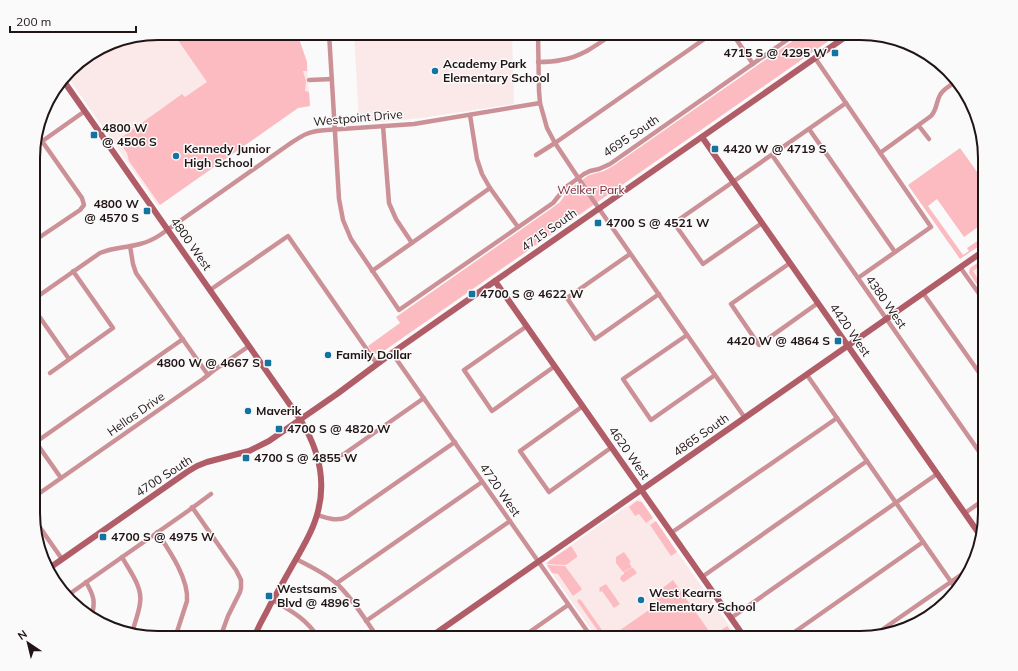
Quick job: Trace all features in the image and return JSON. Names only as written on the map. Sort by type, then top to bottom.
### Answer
[{"type":"street","points":[[329,40],[339,198],[343,220],[351,239],[372,271],[490,188]]},
{"type":"street","points":[[538,40],[540,103],[547,128],[554,144],[745,418]]},
{"type":"street","points":[[538,62],[560,60],[578,55],[595,47],[604,40]]},
{"type":"street","points":[[536,155],[703,40]]},
{"type":"street","points":[[737,40],[753,64]]},
{"type":"street","name":"4695 South","points":[[372,271],[399,310],[553,203],[566,187],[578,178],[588,172],[610,164],[753,64],[784,40]]},
{"type":"street","name":"4715 South","points":[[300,419],[392,353],[841,40]]},
{"type":"street","points":[[815,58],[932,226],[858,278]]},
{"type":"street","points":[[309,80],[332,79]]},
{"type":"street","name":"4800 West","points":[[66,84],[300,419],[313,442],[319,462],[321,476],[321,491],[317,515],[312,530],[257,631]]},
{"type":"street","points":[[880,153],[928,120],[934,113],[941,93],[952,84]]},
{"type":"street","name":"Westpoint Drive","points":[[40,295],[100,253],[113,248],[130,246],[154,239],[300,137],[315,131],[414,124],[540,103]]},
{"type":"street","points":[[762,223],[703,264],[674,223],[846,103]]},
{"type":"street","points":[[40,238],[80,210],[84,205],[82,198],[42,141],[85,111]]},
{"type":"street","points":[[470,114],[479,166],[484,178],[518,227]]},
{"type":"street","points":[[383,126],[389,203],[396,219],[412,243]]},
{"type":"street","points":[[919,126],[928,139]]},
{"type":"street","points":[[809,129],[895,252]]},
{"type":"street","name":"4420 West","points":[[702,137],[977,530]]},
{"type":"street","name":"4380 West","points":[[772,155],[978,450]]},
{"type":"street","points":[[210,290],[288,236],[377,364]]},
{"type":"street","points":[[130,246],[132,264],[135,270],[208,375]]},
{"type":"street","points":[[630,254],[567,298],[595,339],[659,294]]},
{"type":"street","name":"4865 South","points":[[441,631],[538,561],[978,255]]},
{"type":"street","points":[[790,263],[731,304],[759,345],[818,303]]},
{"type":"street","points":[[960,267],[978,292]]},
{"type":"street","points":[[50,373],[113,328],[73,271]]},
{"type":"street","name":"4620 West","points":[[495,281],[740,631]]},
{"type":"street","points":[[923,293],[978,372]]},
{"type":"street","points":[[40,318],[69,359]]},
{"type":"street","points":[[527,326],[464,370],[492,411],[555,366]]},
{"type":"street","points":[[687,335],[623,379],[652,420],[715,375]]},
{"type":"street","points":[[40,438],[183,339]]},
{"type":"street","name":"Hellas Drive","points":[[40,493],[249,346]]},
{"type":"street","name":"4720 West","points":[[392,353],[587,631]]},
{"type":"street","points":[[807,375],[953,585]]},
{"type":"street","points":[[319,462],[344,454],[424,398]]},
{"type":"street","points":[[583,406],[520,451],[549,492],[612,447]]},
{"type":"street","points":[[672,533],[837,418]]},
{"type":"street","name":"4700 South","points":[[53,566],[196,466],[249,451],[263,444],[300,419]]},
{"type":"street","points":[[317,515],[336,520],[344,519],[455,442]]},
{"type":"street","points":[[40,448],[61,478]]},
{"type":"street","points":[[702,577],[867,461]]},
{"type":"street","points":[[731,618],[937,474]]},
{"type":"street","points":[[337,583],[482,482]]},
{"type":"street","points":[[71,593],[211,494]]},
{"type":"street","points":[[965,513],[978,504]]},
{"type":"street","points":[[192,507],[236,570],[241,580],[240,592],[223,631]]},
{"type":"street","points":[[366,621],[510,521]]},
{"type":"street","points":[[41,529],[62,559]]},
{"type":"street","points":[[157,532],[182,576],[186,587],[187,601],[178,631]]},
{"type":"street","points":[[796,631],[923,542]]},
{"type":"street","points":[[122,557],[138,586],[141,598],[134,628]]},
{"type":"street","points":[[296,558],[337,583],[373,631]]},
{"type":"street","points":[[883,629],[959,576]]},
{"type":"street","points":[[86,582],[93,598],[93,611]]},
{"type":"street","points":[[273,600],[298,615],[314,631]]},
{"type":"street","points":[[531,631],[568,605]]},
{"type":"shaded area","name":"Kennedy Junior High School","points":[[299,40],[307,62],[310,106],[298,108],[158,206],[70,80],[80,69],[106,52],[120,46],[143,41]]},
{"type":"shaded area","name":"Academy Park Elementary School","points":[[354,40],[512,40],[514,104],[422,118],[379,122],[359,122]]},
{"type":"shaded area","points":[[978,263],[978,286],[969,273],[970,268]]},
{"type":"shaded area","name":"West Kearns Elementary School","points":[[639,498],[733,631],[592,631],[545,563]]},
{"type":"green space","name":"Kennedy Junior High School","points":[[178,40],[299,40],[307,62],[307,71],[303,71],[306,81],[305,91],[309,92],[310,106],[298,108],[160,205],[129,161],[127,153],[118,140],[182,94],[185,97],[207,82]]},
{"type":"green space","name":"Welker Park","points":[[794,40],[830,40],[381,353],[377,354],[372,352],[368,346],[400,323],[396,317],[552,208],[560,202],[569,189],[589,175],[604,171]]},
{"type":"green space","points":[[960,148],[978,173],[978,227],[964,237],[937,199],[928,206],[963,255],[969,251],[967,248],[978,241],[978,247],[960,259],[908,185]]},
{"type":"green space","points":[[978,263],[978,267],[973,271],[978,279],[978,286],[969,273],[970,268]]},
{"type":"green space","points":[[637,501],[642,502],[653,518],[646,523],[639,514],[635,516],[629,507]]},
{"type":"green space","points":[[656,521],[677,552],[671,556],[650,525]]},
{"type":"green space","points":[[571,546],[577,557],[566,565],[547,564],[549,561]]},
{"type":"green space","points":[[624,552],[631,562],[629,563],[632,567],[623,572],[616,563],[616,557]]},
{"type":"green space","points":[[547,565],[565,566],[582,589],[573,596],[558,574],[552,573]]},
{"type":"green space","points":[[633,568],[637,573],[623,582],[620,579],[621,576],[624,572]]},
{"type":"green space","points":[[673,580],[709,631],[619,631],[659,603],[656,598],[661,594],[660,590]]},
{"type":"green space","points":[[606,584],[620,604],[614,608],[602,591],[599,591],[599,588]]},
{"type":"green space","points":[[579,599],[581,600],[603,631],[598,631],[577,601]]},
{"type":"green space","points":[[727,626],[731,631],[718,631],[721,630]]},
{"type":"place","name":"4715 S @ 4295 W","points":[[835,53]]},
{"type":"place","name":"Academy Park Elementary School","points":[[435,71]]},
{"type":"place","name":"4800 W @ 4506 S","points":[[94,135]]},
{"type":"place","name":"4420 W @ 4719 S","points":[[715,149]]},
{"type":"place","name":"Kennedy Junior High School","points":[[176,156]]},
{"type":"place","name":"4800 W @ 4570 S","points":[[147,211]]},
{"type":"place","name":"4700 S @ 4521 W","points":[[598,223]]},
{"type":"place","name":"4700 S @ 4622 W","points":[[472,294]]},
{"type":"place","name":"4420 W @ 4864 S","points":[[838,341]]},
{"type":"place","name":"Family Dollar","points":[[328,355]]},
{"type":"place","name":"4800 W @ 4667 S","points":[[268,363]]},
{"type":"place","name":"Maverik","points":[[248,411]]},
{"type":"place","name":"4700 S @ 4820 W","points":[[279,429]]},
{"type":"place","name":"4700 S @ 4855 W","points":[[246,458]]},
{"type":"place","name":"4700 S @ 4975 W","points":[[103,537]]},
{"type":"place","name":"Westsams Blvd @ 4896 S","points":[[269,596]]},
{"type":"place","name":"West Kearns Elementary School","points":[[641,600]]}]
